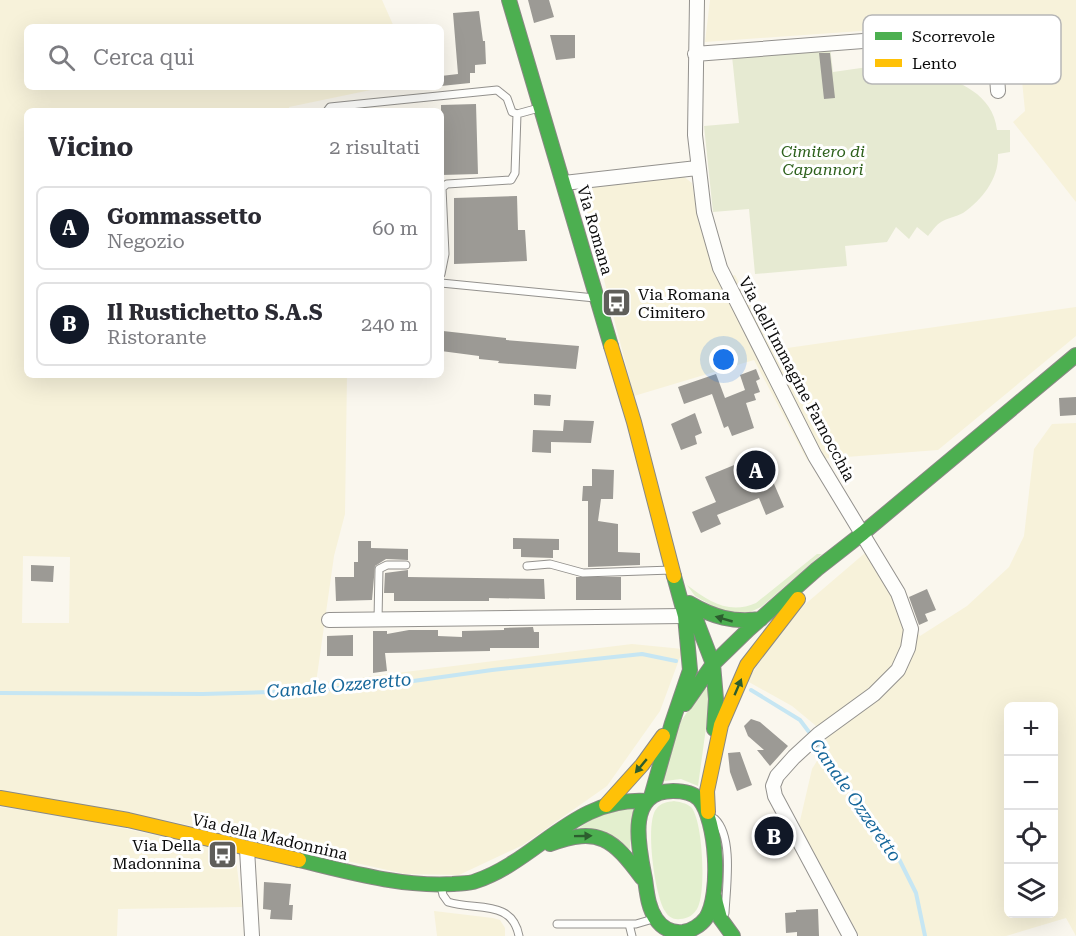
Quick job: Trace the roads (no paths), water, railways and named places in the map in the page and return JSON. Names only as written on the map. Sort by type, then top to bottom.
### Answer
[{"type":"street","name":"Via Romana","points":[[509,0],[687,609]]},
{"type":"street","name":"Via dell'Immagine Farnocchia","points":[[697,0],[694,135],[704,212],[720,268],[815,456],[898,593],[911,628],[908,648],[898,670],[874,694],[803,747],[777,776],[773,786],[780,807],[850,936]]},
{"type":"street","points":[[695,54],[863,41]]},
{"type":"street","points":[[998,84],[998,91]]},
{"type":"street","points":[[564,183],[697,168]]},
{"type":"street","points":[[606,806],[642,765],[713,664],[817,569],[1076,355]]},
{"type":"street","points":[[729,932],[717,914],[714,895],[714,864],[707,791],[721,725],[747,665],[827,562]]},
{"type":"street","points":[[329,620],[687,609],[721,620],[736,622],[761,619]]},
{"type":"street","points":[[687,609],[713,664],[716,699],[712,762]]},
{"type":"street","points":[[687,609],[690,670],[649,799],[638,823],[638,844],[645,883],[656,920],[671,935],[687,931],[707,917]]},
{"type":"street","points":[[528,854],[566,824],[587,813],[606,806],[649,799],[659,792],[686,792],[699,799],[708,815]]},
{"type":"street","name":"Via della Madonnina","points":[[0,798],[128,820],[376,878],[441,885],[474,882],[515,863],[528,854]]},
{"type":"street","points":[[528,854],[578,834],[594,836],[609,841],[620,851],[645,883]]},
{"type":"street","points":[[247,849],[252,936]]},
{"type":"street","points":[[706,936],[707,917],[714,895]]},
{"type":"lane","points":[[329,108],[497,90],[507,98],[512,111],[517,114],[541,108]]},
{"type":"lane","points":[[444,186],[447,184],[511,180],[515,173],[517,114]]},
{"type":"lane","points":[[444,232],[444,259]]},
{"type":"lane","points":[[444,283],[597,298]]},
{"type":"lane","points":[[527,566],[549,564],[583,573],[675,572]]},
{"type":"lane","points":[[378,620],[379,569],[387,565],[405,565]]},
{"type":"lane","points":[[708,815],[719,823],[726,848],[729,932]]},
{"type":"lane","points":[[441,885],[443,895],[448,902],[505,912],[517,923],[519,936]]},
{"type":"lane","points":[[557,924],[636,924],[656,920]]},
{"type":"lane","points":[[629,924],[632,936]]},
{"type":"waterway","name":"Canale Ozzeretto","points":[[0,693],[203,694],[301,691],[399,683],[492,670],[642,654],[676,661]]},
{"type":"waterway","name":"Canale Ozzeretto","points":[[751,690],[800,720],[812,736]]},
{"type":"waterway","name":"Canale Ozzeretto","points":[[816,742],[895,851],[916,893],[925,936]]},
{"type":"place","name":"Via Romana Cimitero","points":[[617,303]]},
{"type":"place","name":"Gommassetto","points":[[756,470]]},
{"type":"place","name":"Il Rustichetto S.A.S","points":[[774,836]]},
{"type":"place","name":"Via Della Madonnina","points":[[222,854]]},
{"type":"park label","name":"Cimitero di Capannori","points":[[823,160]]}]
